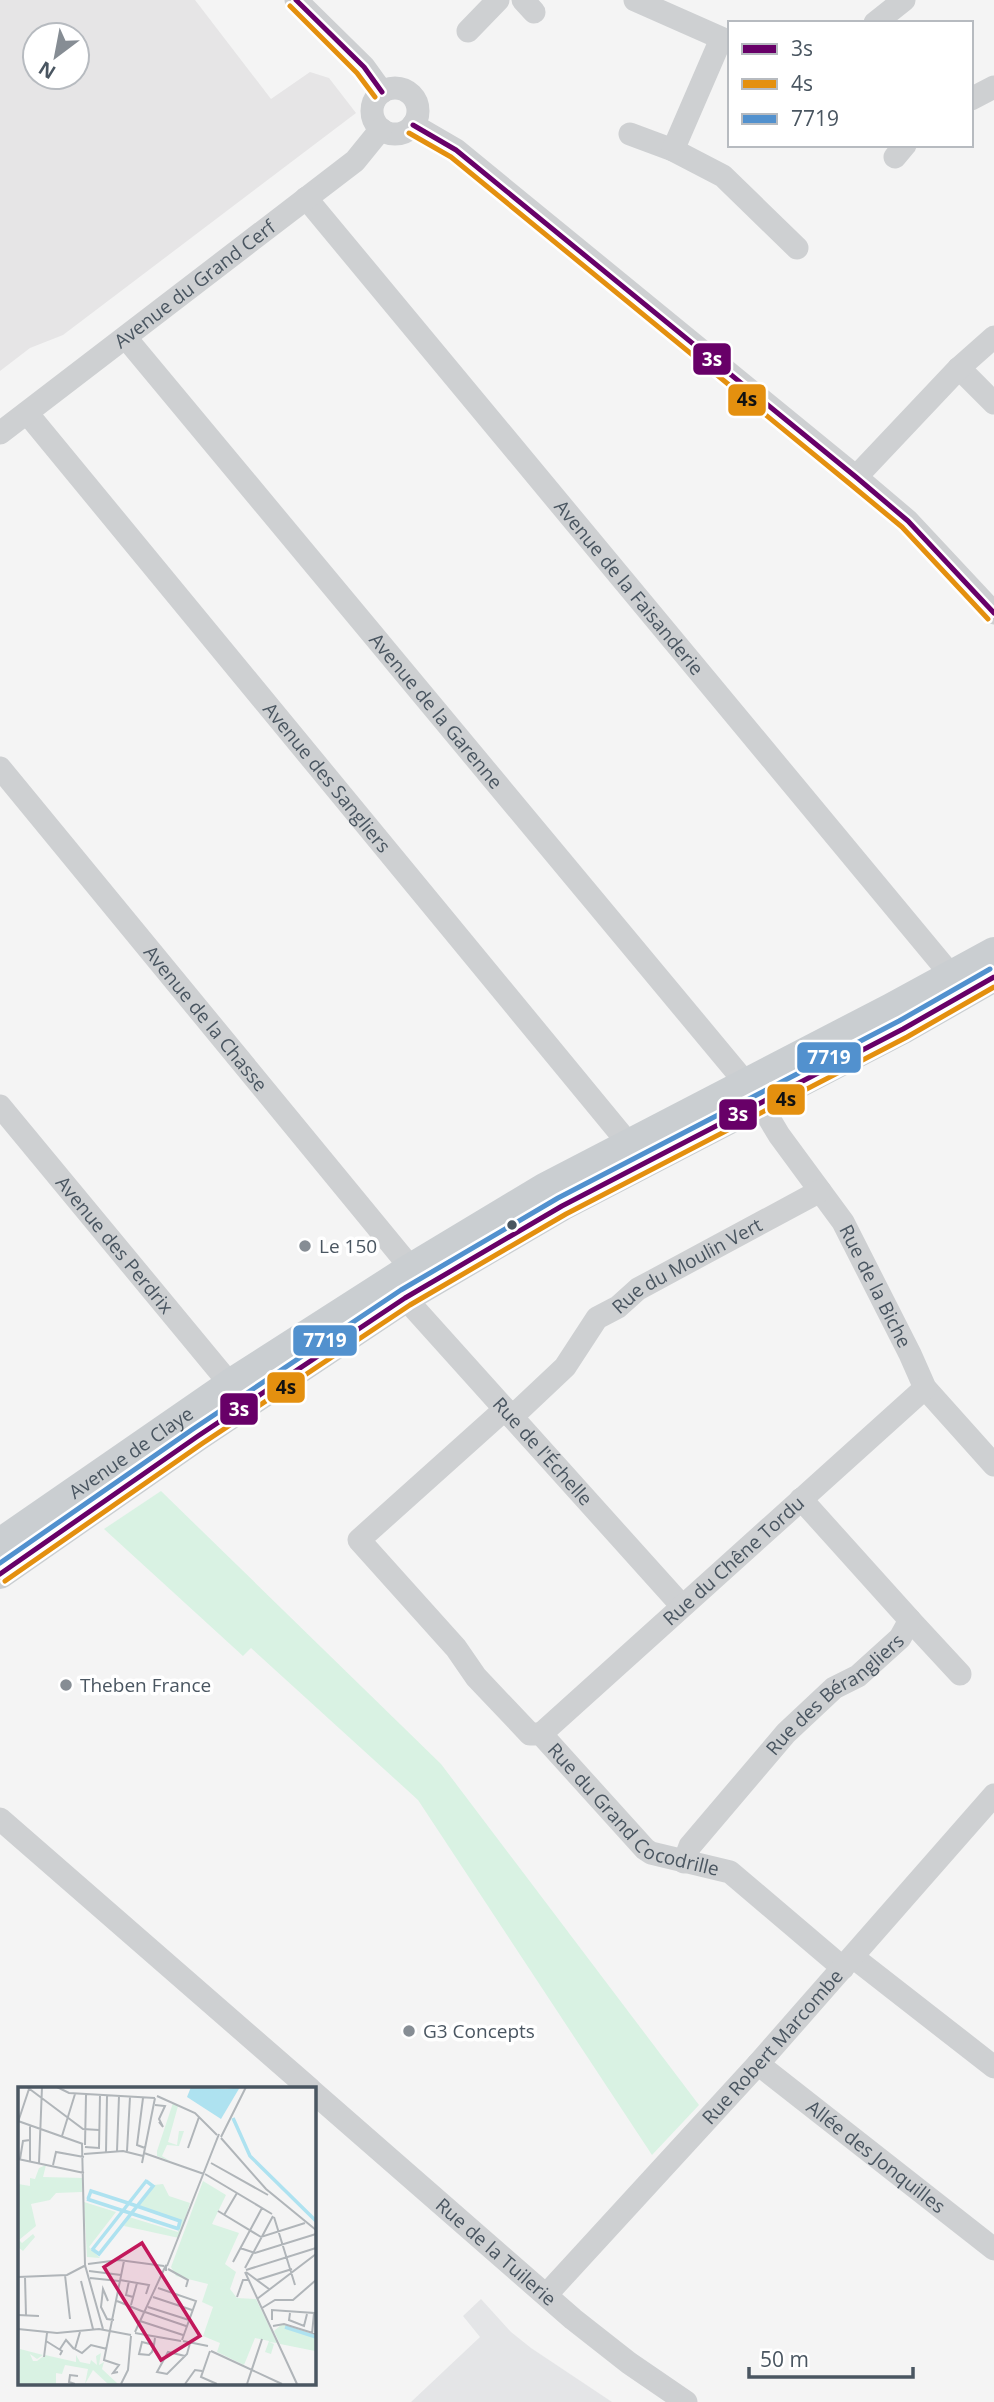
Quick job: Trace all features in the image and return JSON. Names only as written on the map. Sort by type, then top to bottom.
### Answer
[{"type":"main road","name":"Avenue de Claye","points":[[0,1574],[198,1436],[405,1298],[994,952]]},
{"type":"main road","name":"Avenue de Claye","points":[[0,1543],[230,1384],[411,1268],[544,1188],[629,1144],[903,1029],[994,976]]},
{"type":"street","points":[[296,0],[364,67],[382,92]]},
{"type":"street","points":[[468,31],[498,0]]},
{"type":"street","points":[[635,0],[725,41],[673,150]]},
{"type":"street","points":[[878,21],[904,0]]},
{"type":"street","points":[[973,98],[994,87]]},
{"type":"street","points":[[396,88],[409,93],[418,112],[413,125],[400,133],[381,129],[372,112],[377,97],[382,92],[396,88]]},
{"type":"street","points":[[413,125],[456,150],[856,477],[908,521],[994,613]]},
{"type":"street","name":"Avenue du Grand Cerf","points":[[0,433],[355,161],[381,129]]},
{"type":"street","points":[[631,134],[673,150],[723,176],[797,248]]},
{"type":"street","name":"Avenue de la Faisanderie","points":[[306,198],[951,975]]},
{"type":"street","points":[[856,477],[959,368],[994,337]]},
{"type":"street","name":"Avenue de la Garenne","points":[[126,338],[753,1093]]},
{"type":"street","points":[[959,368],[994,403]]},
{"type":"street","name":"Avenue des Sangliers","points":[[27,412],[629,1144]]},
{"type":"street","name":"Avenue de la Chasse","points":[[0,768],[411,1268]]},
{"type":"street","name":"Rue de la Biche","points":[[753,1093],[779,1135],[843,1222],[911,1354],[925,1388],[994,1465]]},
{"type":"street","name":"Avenue des Perdrix","points":[[0,1106],[230,1384]]},
{"type":"street","name":"Rue du Moulin Vert","points":[[359,1540],[565,1367],[597,1318],[618,1307],[638,1289],[820,1191]]},
{"type":"street","name":"Rue de l'Échelle","points":[[405,1298],[682,1606]]},
{"type":"street","name":"Rue du Chêne Tordu","points":[[541,1734],[925,1388]]},
{"type":"street","name":"Rue des Bérangliers","points":[[684,1862],[691,1846],[786,1733],[834,1688],[858,1676],[900,1638],[910,1620],[801,1499]]},
{"type":"street","name":"Rue du Grand Cocodrille","points":[[359,1540],[456,1648],[485,1686],[530,1734],[541,1734],[645,1849],[684,1862],[730,1872],[848,1963],[994,2067]]},
{"type":"street","points":[[910,1620],[960,1674]]},
{"type":"street","name":"Rue Robert Marcombe","points":[[546,2295],[758,2064],[994,1796]]},
{"type":"street","name":"Rue de la Tuilerie","points":[[0,1819],[309,2087]]},
{"type":"street","name":"Allée des Jonquilles","points":[[758,2064],[994,2249]]},
{"type":"street","name":"Rue de la Tuilerie","points":[[315,2093],[546,2295],[629,2364],[686,2402]]},
{"type":"shaded area","points":[[0,0],[195,0],[271,99],[310,72],[329,78],[356,113],[63,335],[30,348],[0,371]]},
{"type":"shaded area","points":[[481,2299],[511,2332],[531,2348],[612,2402],[411,2402],[480,2337],[463,2316]]},
{"type":"green space","points":[[161,1491],[441,1764],[699,2105],[652,2155],[418,1800],[251,1648],[243,1656],[104,1529]]},
{"type":"transit line","name":"3s","points":[[296,0],[364,67],[382,92]]},
{"type":"transit line","name":"4s","points":[[290,6],[357,73],[375,97]]},
{"type":"transit line","name":"3s","points":[[413,125],[456,150],[856,477],[908,521],[994,613]]},
{"type":"transit line","name":"4s","points":[[409,133],[451,157],[902,527],[988,619]]},
{"type":"transit line","name":"7719","points":[[0,1563],[193,1429],[401,1290],[558,1198],[899,1021],[990,969]]},
{"type":"transit line","name":"3s","points":[[0,1574],[198,1436],[405,1298],[562,1206],[903,1029],[994,977]]},
{"type":"transit line","name":"4s","points":[[5,1581],[203,1443],[410,1305],[566,1214],[907,1037],[994,987]]},
{"type":"place","name":"Le 150","points":[[305,1246]]},
{"type":"place","name":"Theben France","points":[[66,1685]]},
{"type":"place","name":"G3 Concepts","points":[[409,2031]]}]
